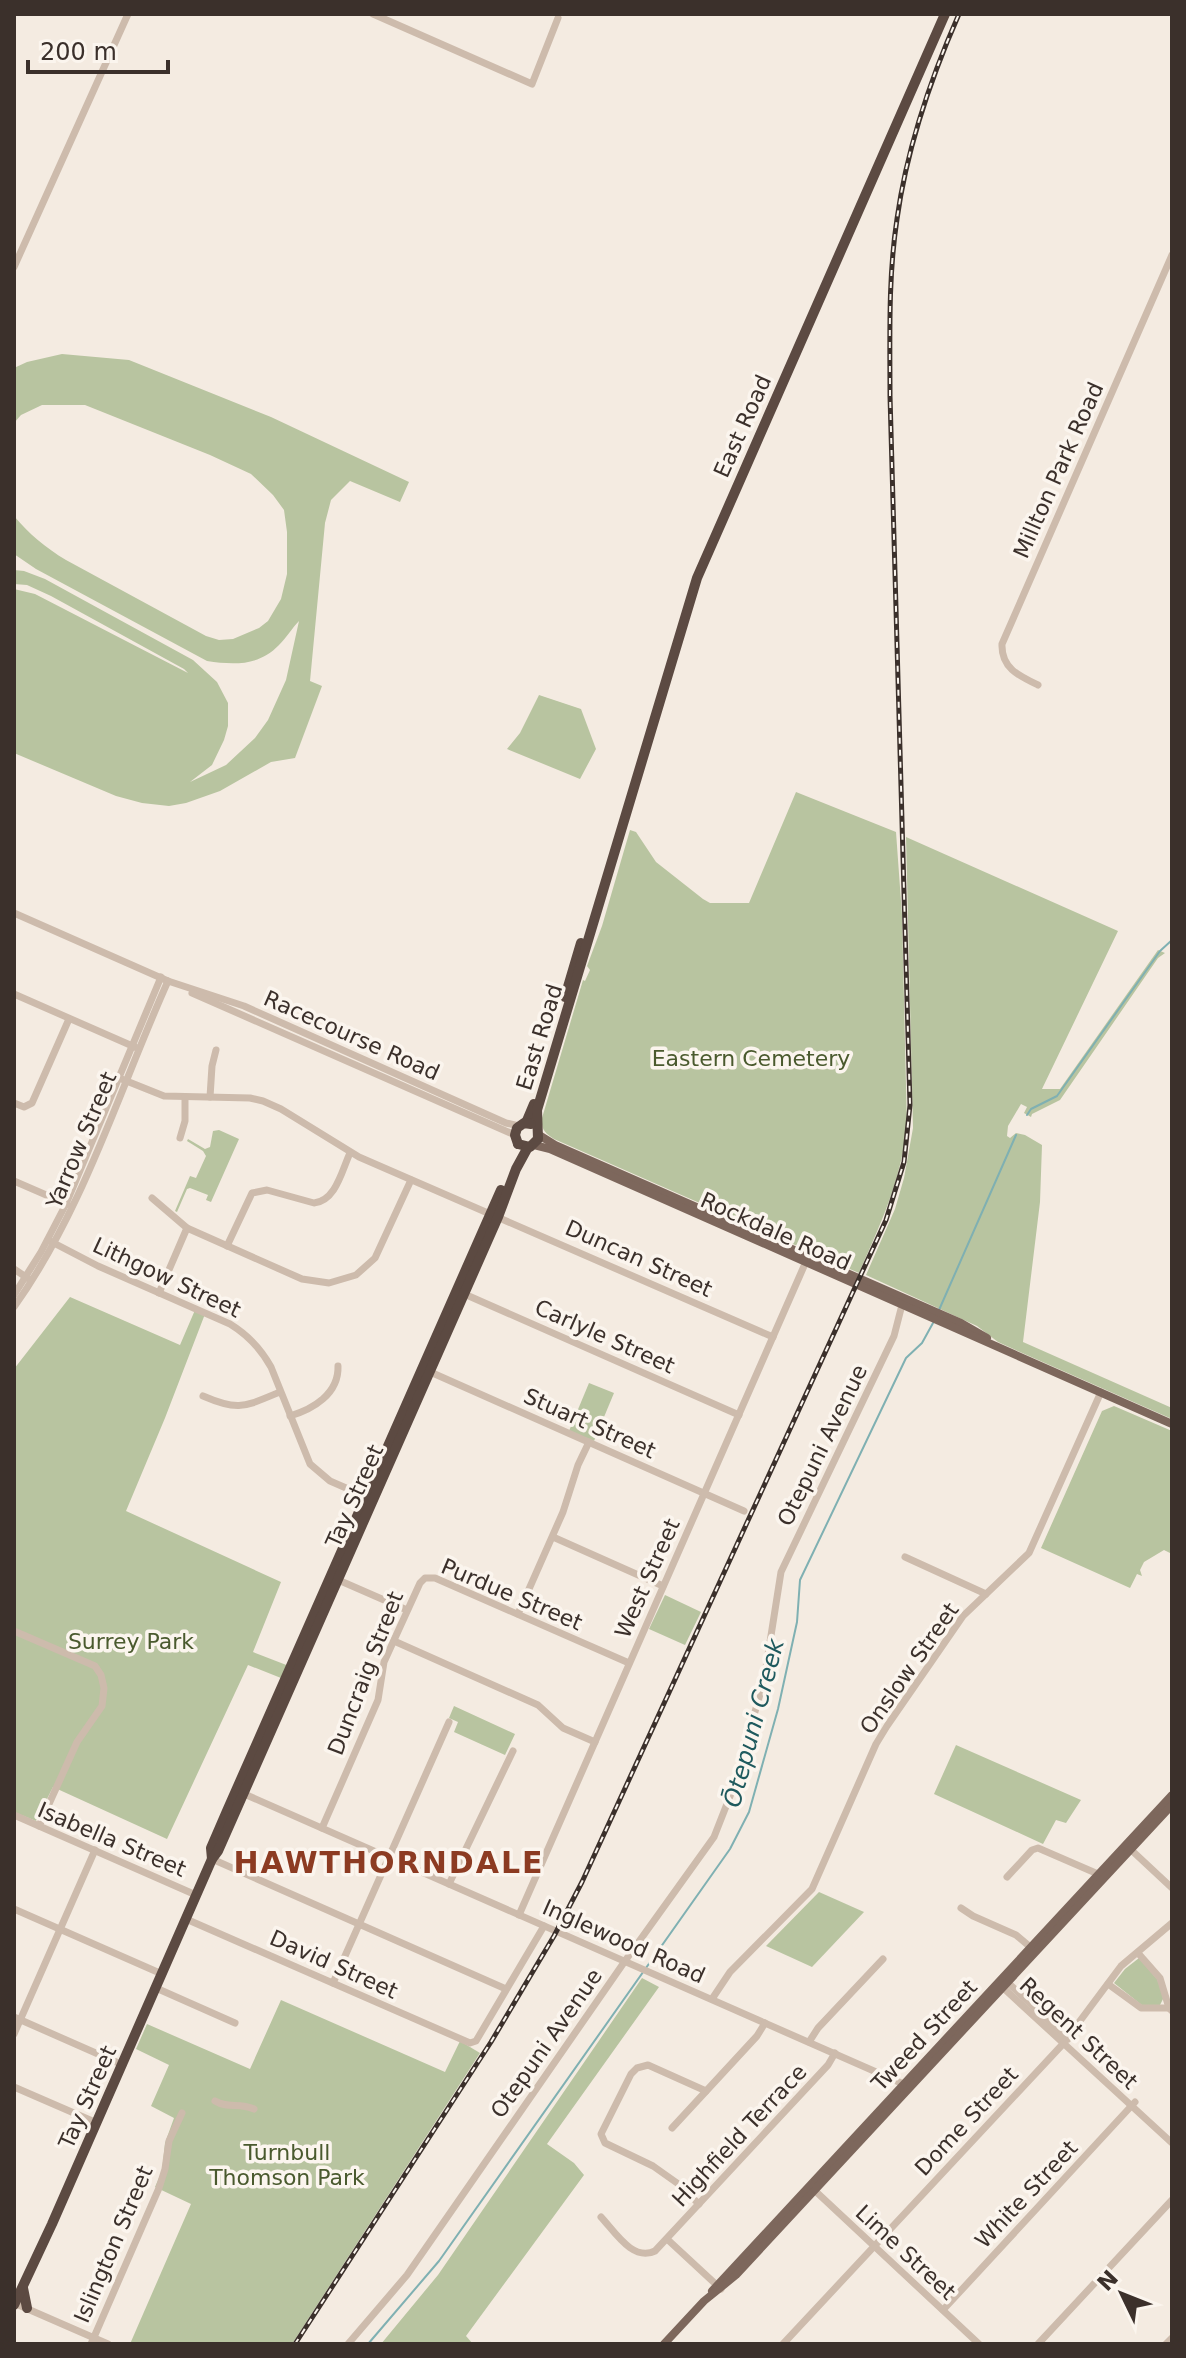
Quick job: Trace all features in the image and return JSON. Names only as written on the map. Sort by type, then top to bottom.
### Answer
[{"type":"highway","name":"East Road","points":[[527,1135],[606,885],[697,578],[945,14]]},
{"type":"highway","name":"Tay Street","points":[[14,2304],[218,1851],[240,1792],[527,1135]]},
{"type":"highway","points":[[23,2286],[27,2308]]},
{"type":"main road","name":"Rockdale Road","points":[[527,1135],[936,1317],[961,1323],[1004,1350],[1172,1424]]},
{"type":"main road","name":"Tweed Street","points":[[1032,1949],[1128,1847],[1172,1795]]},
{"type":"main road","name":"Tweed Street","points":[[664,2344],[907,2086],[1098,1874],[1172,1805]]},
{"type":"street","points":[[14,267],[128,14]]},
{"type":"street","points":[[373,14],[532,84],[558,18]]},
{"type":"street","name":"Millton Park Road","points":[[1038,685],[1007,666],[1002,644],[1172,255]]},
{"type":"street","name":"Racecourse Road","points":[[14,913],[165,979],[212,994],[276,1026],[506,1123],[527,1135]]},
{"type":"street","name":"Yarrow Street","points":[[14,1307],[69,1205],[165,979]]},
{"type":"street","points":[[14,994],[136,1048]]},
{"type":"street","points":[[14,1103],[24,1107],[32,1103],[69,1019]]},
{"type":"street","points":[[210,1097],[216,1050]]},
{"type":"street","name":"Duncan Street","points":[[123,1079],[161,1095],[263,1101],[350,1153],[773,1337]]},
{"type":"street","points":[[180,1138],[185,1121],[185,1097]]},
{"type":"street","points":[[227,1246],[252,1193],[267,1190],[314,1203],[321,1202],[331,1193],[350,1153]]},
{"type":"street","points":[[152,1198],[187,1228],[307,1280],[329,1283],[360,1272],[375,1258],[411,1180]]},
{"type":"street","points":[[14,1181],[69,1205]]},
{"type":"street","points":[[159,1293],[187,1228]]},
{"type":"street","name":"Lithgow Street","points":[[51,1241],[91,1263],[230,1324],[246,1336],[267,1360],[313,1468],[330,1481],[370,1498]]},
{"type":"street","name":"West Street","points":[[519,1915],[807,1260]]},
{"type":"street","points":[[14,1269],[29,1279]]},
{"type":"street","name":"Yarrow Street","points":[[14,1295],[29,1279]]},
{"type":"street","name":"Carlyle Street","points":[[460,1292],[739,1415]]},
{"type":"street","name":"Otepuni Avenue","points":[[348,2344],[407,2275],[714,1837],[734,1786],[764,1680],[781,1572],[894,1336],[903,1302]]},
{"type":"street","points":[[290,1416],[314,1406],[327,1396],[339,1374],[338,1366]]},
{"type":"street","name":"Stuart Street","points":[[426,1370],[744,1511]]},
{"type":"street","points":[[203,1396],[236,1407],[280,1392]]},
{"type":"street","name":"Onslow Street","points":[[712,1999],[730,1972],[812,1889],[876,1744],[887,1726],[955,1627],[1029,1553],[1101,1392]]},
{"type":"street","points":[[518,1614],[553,1537],[589,1442]]},
{"type":"street","points":[[553,1537],[663,1586]]},
{"type":"street","points":[[905,1557],[986,1594]]},
{"type":"street","points":[[334,1578],[407,1610]]},
{"type":"street","name":"Purdue Street","points":[[425,1578],[435,1578],[629,1663]]},
{"type":"street","name":"Duncraig Street","points":[[322,1828],[378,1700],[383,1667],[407,1610],[425,1578]]},
{"type":"street","points":[[14,1631],[95,1666],[104,1688],[102,1706],[77,1742],[39,1826]]},
{"type":"street","points":[[394,1641],[538,1705],[563,1728],[595,1742]]},
{"type":"street","points":[[333,1983],[449,1722]]},
{"type":"street","points":[[449,1884],[513,1751]]},
{"type":"street","name":"Inglewood Road","points":[[240,1792],[907,2086]]},
{"type":"street","name":"Isabella Street","points":[[14,1815],[196,1895]]},
{"type":"street","points":[[1128,1847],[1172,1888]]},
{"type":"street","points":[[1007,1877],[1032,1850],[1038,1848],[1098,1874]]},
{"type":"street","points":[[14,2034],[17,2018],[95,1850]]},
{"type":"street","points":[[212,1859],[506,1989],[544,1926]]},
{"type":"street","points":[[961,1908],[1016,1935],[1032,1949]]},
{"type":"street","points":[[14,1909],[162,1974]]},
{"type":"street","name":"David Street","points":[[186,1919],[467,2043],[476,2041],[506,1989]]},
{"type":"street","name":"Dome Street","points":[[783,2344],[1065,2040],[1121,1966],[1172,1923]]},
{"type":"street","points":[[1108,1984],[1138,2007],[1170,2009],[1160,1978],[1138,1953]]},
{"type":"street","points":[[809,2042],[818,2028],[883,1959]]},
{"type":"street","name":"Regent Street","points":[[1002,1982],[1172,2136]]},
{"type":"street","points":[[156,1988],[235,2023]]},
{"type":"street","points":[[17,2018],[123,2065]]},
{"type":"street","points":[[672,2128],[757,2036],[765,2023]]},
{"type":"street","name":"Highfield Terrace","points":[[667,2239],[828,2065],[835,2053]]},
{"type":"street","points":[[699,2204],[653,2166],[605,2143],[601,2134],[631,2074],[642,2065],[706,2091]]},
{"type":"street","points":[[14,2087],[97,2123]]},
{"type":"street","points":[[215,2101],[254,2109]]},
{"type":"street","name":"Regent Street","points":[[1134,2104],[1172,2143]]},
{"type":"street","name":"White Street","points":[[943,2310],[1134,2104]]},
{"type":"street","name":"Islington Street","points":[[92,2341],[159,2188],[169,2141],[182,2113]]},
{"type":"street","name":"Lime Street","points":[[811,2188],[979,2344]]},
{"type":"street","points":[[1038,2344],[1172,2200]]},
{"type":"street","points":[[601,2217],[641,2254],[655,2251],[667,2239],[719,2287]]},
{"type":"street","points":[[14,2304],[92,2341],[108,2344]]},
{"type":"street","points":[[1166,2344],[1172,2338]]},
{"type":"green space","points":[[62,354],[129,360],[271,417],[409,482],[400,502],[350,481],[331,500],[325,523],[310,681],[322,686],[295,758],[271,762],[220,791],[169,806],[116,796],[14,753],[14,589],[35,594],[188,673],[51,596],[27,585],[14,584],[14,570],[45,579],[193,660],[217,682],[228,703],[228,726],[212,765],[190,782],[226,765],[255,738],[268,720],[286,680],[299,621],[279,645],[263,657],[236,663],[207,661],[36,569],[14,554],[14,516],[38,540],[66,560],[206,636],[219,640],[233,639],[268,621],[281,599],[287,574],[284,510],[251,474],[85,405],[42,405],[21,415],[14,423],[14,368]]},
{"type":"green space","points":[[539,695],[581,709],[596,749],[580,779],[507,749],[520,733]]},
{"type":"green space","name":"Eastern Cemetery","points":[[796,792],[896,832],[902,915],[907,1127],[895,1185],[859,1273],[554,1139],[542,1126],[583,980],[590,970],[587,966],[630,830],[636,832],[656,862],[703,899],[710,903],[749,903]]},
{"type":"green space","name":"Eastern Cemetery","points":[[906,837],[1118,931],[1042,1089],[1060,1089],[1158,950],[1165,953],[1158,958],[1060,1100],[1031,1117],[1024,1113],[1027,1107],[1021,1104],[1008,1126],[1007,1136],[1010,1138],[1016,1133],[1025,1135],[1042,1145],[1040,1202],[1023,1342],[1172,1408],[1172,1419],[998,1342],[977,1326],[866,1275],[895,1209],[913,1128]]},
{"type":"green space","points":[[219,1130],[239,1139],[211,1202],[206,1200],[208,1195],[190,1188],[175,1211],[190,1176],[196,1178],[206,1156],[188,1139],[205,1149],[210,1147],[213,1131]]},
{"type":"green space","name":"Surrey Park","points":[[70,1297],[180,1345],[195,1310],[205,1314],[126,1511],[281,1582],[253,1652],[289,1666],[281,1678],[248,1665],[167,1839],[53,1787],[36,1821],[14,1812],[14,1369]]},
{"type":"green space","points":[[589,1383],[614,1393],[594,1441],[569,1431]]},
{"type":"green space","points":[[1114,1406],[1172,1431],[1172,1548],[1170,1553],[1164,1550],[1144,1562],[1140,1570],[1142,1576],[1137,1574],[1130,1588],[1041,1548],[1102,1411]]},
{"type":"green space","points":[[665,1595],[701,1612],[685,1645],[649,1629]]},
{"type":"green space","points":[[454,1706],[515,1734],[505,1755],[454,1732],[458,1722],[449,1718]]},
{"type":"green space","points":[[956,1745],[1081,1800],[1066,1823],[1056,1820],[1043,1844],[934,1794]]},
{"type":"green space","points":[[819,1892],[864,1912],[812,1967],[766,1946]]},
{"type":"green space","points":[[1139,1958],[1157,1979],[1164,1997],[1160,2005],[1143,2006],[1114,1983]]},
{"type":"green space","points":[[642,1978],[659,1987],[547,2144],[574,2163],[584,2175],[466,2336],[473,2344],[381,2344],[438,2275]]},
{"type":"green space","name":"Turnbull Thomson Park","points":[[281,2000],[445,2072],[460,2041],[480,2053],[292,2344],[130,2344],[191,2204],[155,2187],[162,2171],[165,2143],[174,2118],[151,2106],[169,2065],[136,2049],[147,2024],[250,2069]]},
{"type":"waterway","name":"Ōtepuni Creek","points":[[1027,1115],[1031,1109],[1057,1096],[1160,951],[1172,940]]},
{"type":"waterway","name":"Ōtepuni Creek","points":[[939,1310],[1016,1135]]},
{"type":"waterway","name":"Ōtepuni Creek","points":[[368,2344],[439,2261],[730,1849],[749,1812],[778,1709],[797,1622],[800,1580],[906,1358],[922,1343],[933,1323]]},
{"type":"railway","points":[[295,2344],[491,2042],[582,1882],[886,1220],[904,1162],[910,1105],[890,396],[891,285],[897,219],[913,140],[938,64],[959,14]]},
{"type":"district","name":"HAWTHORNDALE","points":[[389,1863]]}]
